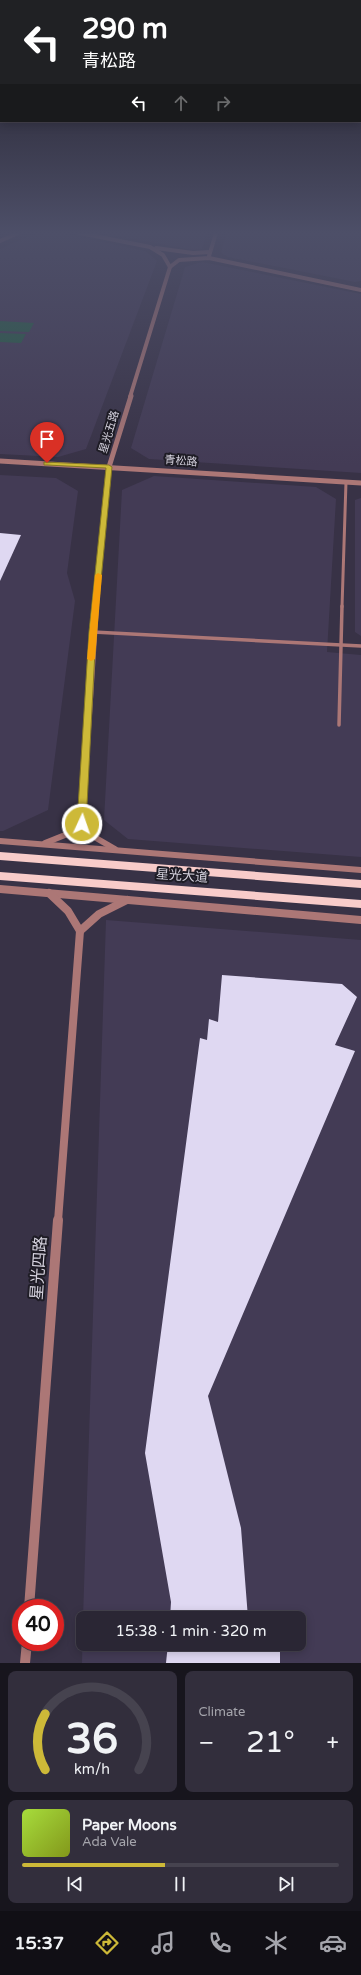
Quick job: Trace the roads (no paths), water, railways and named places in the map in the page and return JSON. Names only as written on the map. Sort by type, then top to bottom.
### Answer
[{"type":"main road","name":"星光大道","points":[[0,856],[361,884]]},
{"type":"main road","name":"星光大道","points":[[0,876],[361,904]]},
{"type":"street","name":"星光五路","points":[[82,824],[93,632],[109,467],[157,311]]},
{"type":"street","name":"青松路","points":[[0,461],[361,483]]},
{"type":"street","points":[[339,725],[346,482]]},
{"type":"street","points":[[93,632],[361,646]]},
{"type":"street","points":[[41,844],[65,835],[82,824],[96,838],[116,850]]},
{"type":"street","points":[[0,840],[361,870]]},
{"type":"street","points":[[0,889],[361,920]]},
{"type":"street","points":[[49,893],[68,911],[80,931],[99,914],[127,900]]},
{"type":"street","name":"星光四路","points":[[30,1599],[80,931]]},
{"type":"street","points":[[25,1663],[26,1651]]}]
